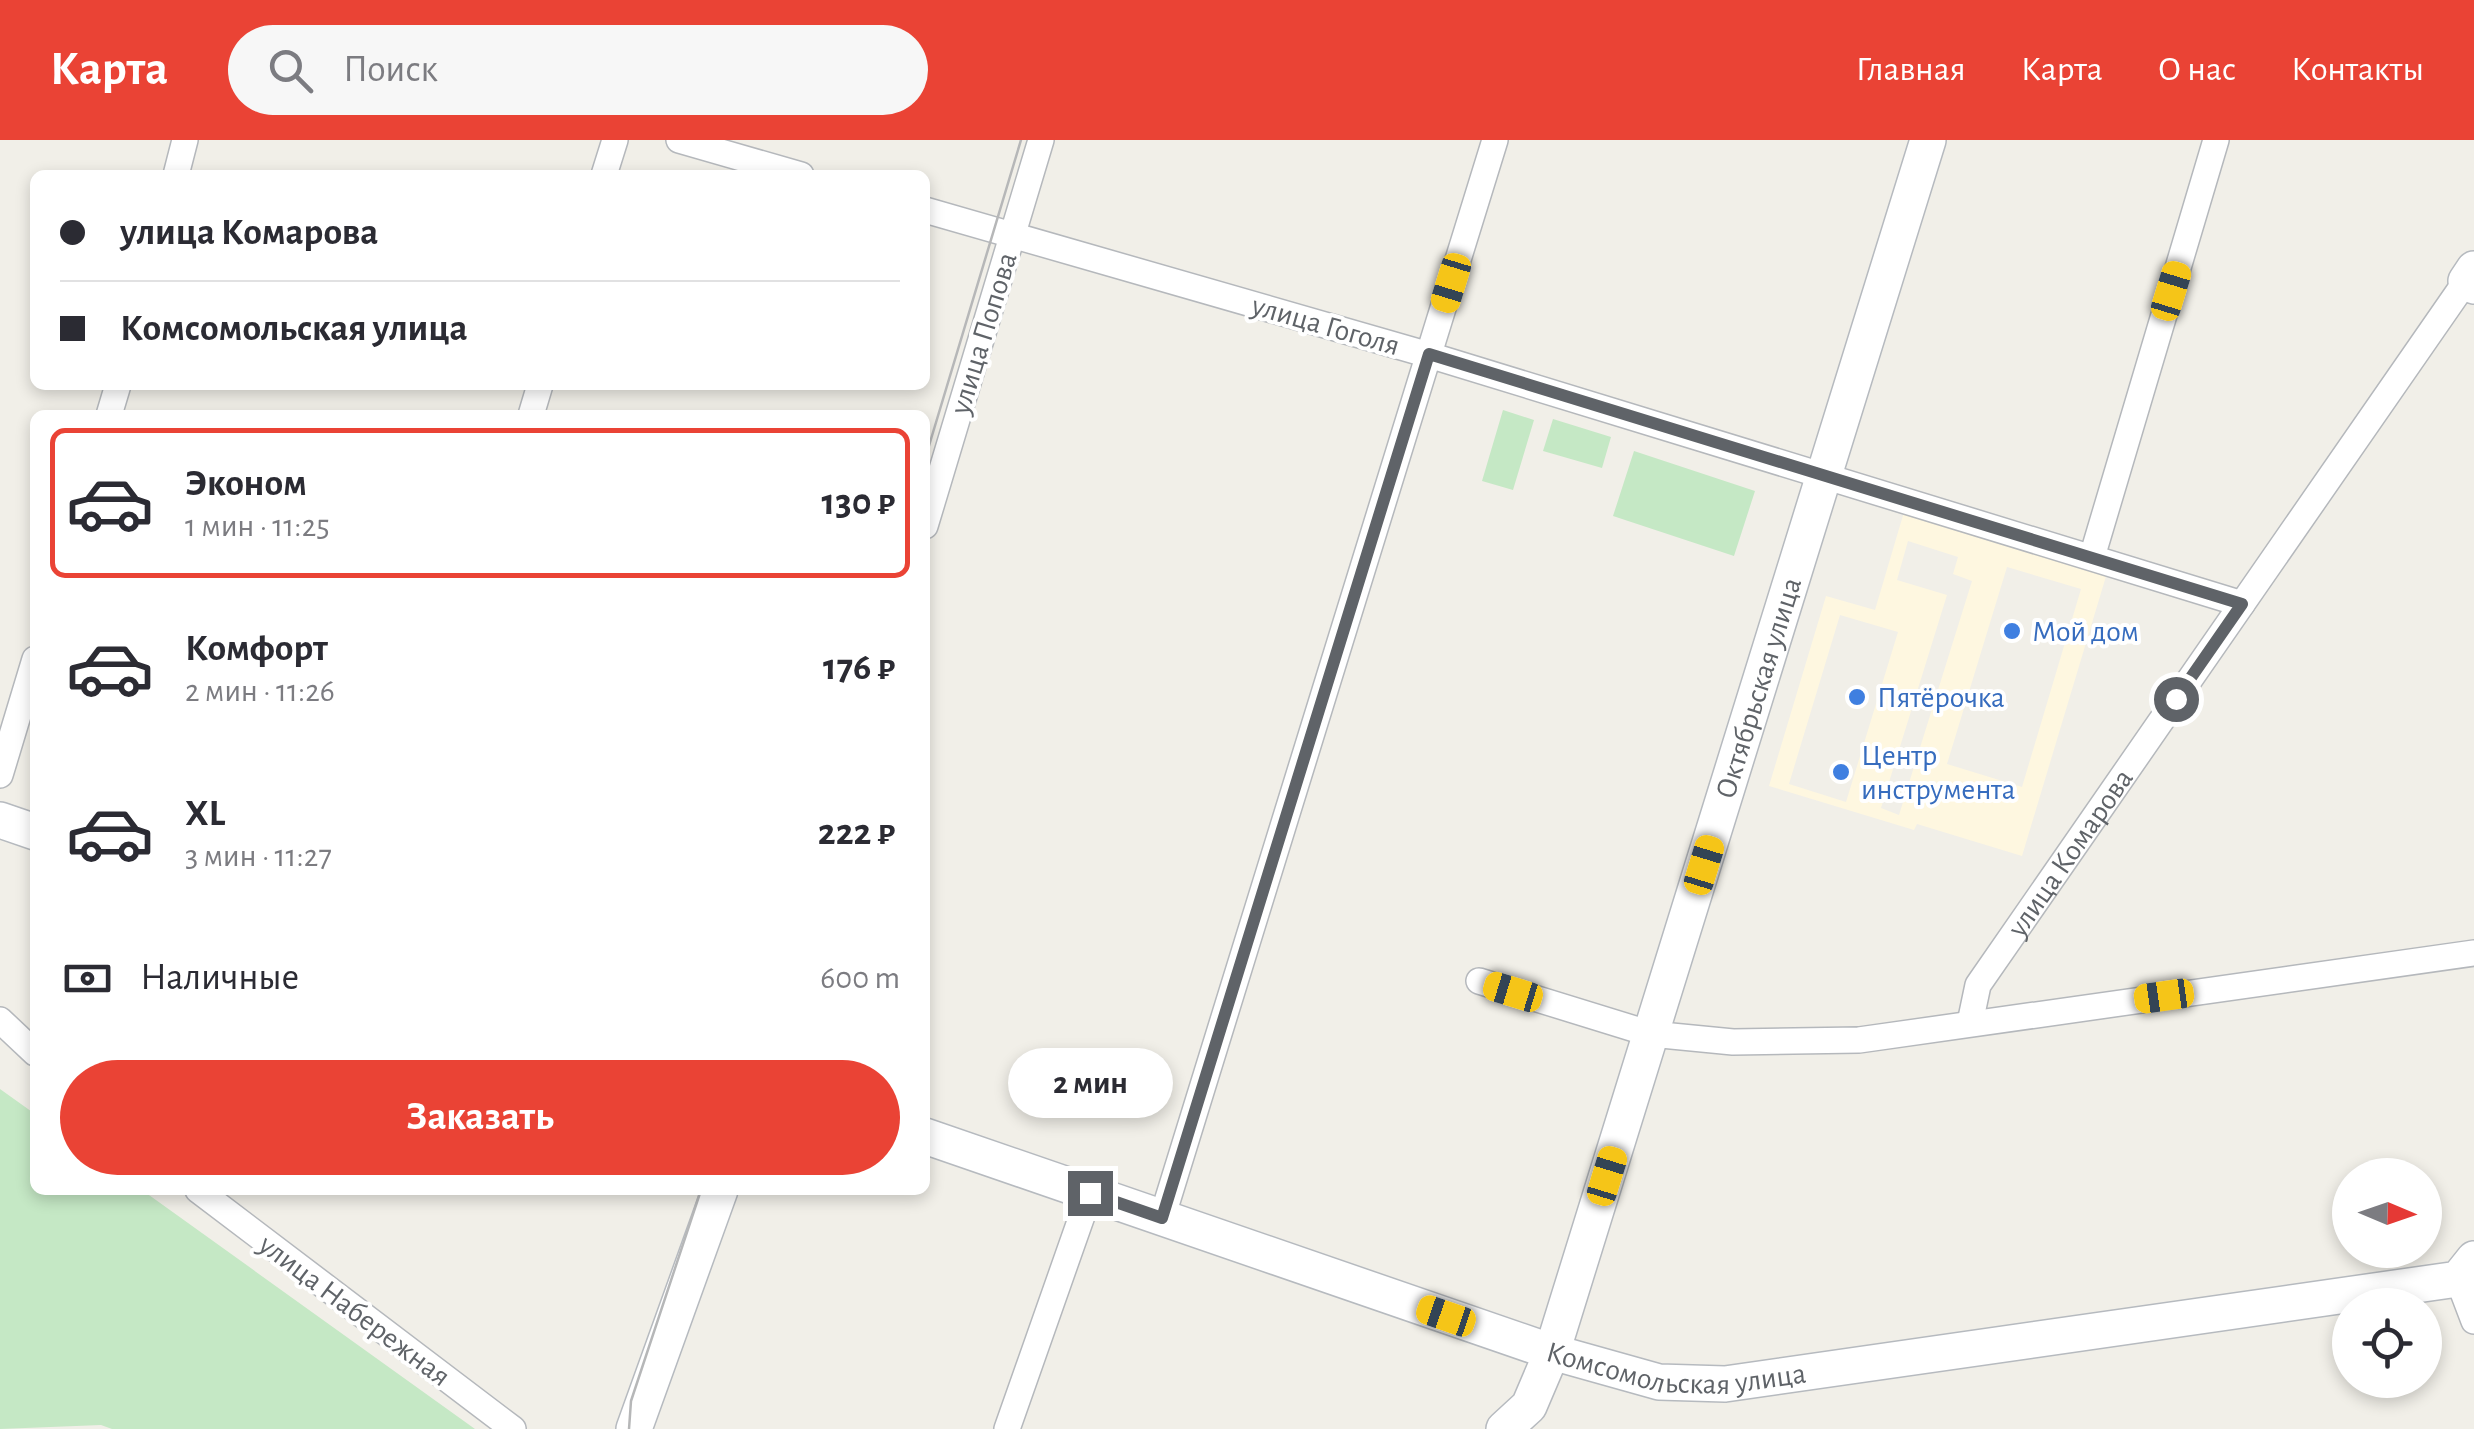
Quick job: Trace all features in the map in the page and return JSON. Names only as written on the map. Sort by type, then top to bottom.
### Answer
[{"type":"main road","name":"Октябрьская улица","points":[[1504,1429],[1528,1406],[1552,1352],[1928,140]]},
{"type":"main road","points":[[0,820],[30,830]]},
{"type":"main road","name":"Комсомольская улица","points":[[930,1138],[1552,1352],[1659,1382],[1725,1384],[2466,1269]]},
{"type":"main road","points":[[643,1420],[718,1195]]},
{"type":"street","points":[[177,170],[185,140]]},
{"type":"street","points":[[606,170],[615,140]]},
{"type":"street","points":[[679,140],[784,170]]},
{"type":"street","name":"улица Попова","points":[[930,509],[1041,140]]},
{"type":"street","points":[[1162,1218],[1495,140]]},
{"type":"street","points":[[2092,557],[2216,140]]},
{"type":"street","name":"улица Гоголя","points":[[930,211],[1429,354],[2242,604]]},
{"type":"street","name":"улица Комарова","points":[[1970,1022],[1978,985],[2471,279]]},
{"type":"street","points":[[0,775],[30,676]]},
{"type":"street","points":[[1479,981],[1651,1034],[1733,1042],[1859,1040],[2474,953]]},
{"type":"street","points":[[0,1020],[30,1048]]},
{"type":"street","points":[[1007,1429],[1090,1193]]},
{"type":"street","name":"улица Набережная","points":[[205,1195],[512,1429]]},
{"type":"street","points":[[2466,1269],[2474,1320]]},
{"type":"shaded area","points":[[1904,512],[2107,573],[2022,856],[1917,824],[1914,830],[1769,786],[1826,596],[1875,610]],"holes":[[[1908,541],[1958,557],[1953,574],[1972,581],[1899,815],[1881,808],[1947,595],[1897,580]],[[2007,567],[2081,589],[2022,787],[1947,764]],[[1840,615],[1898,632],[1846,802],[1789,784]]]},
{"type":"green space","points":[[1503,410],[1534,420],[1513,490],[1482,481]]},
{"type":"green space","points":[[1553,419],[1611,437],[1602,468],[1543,451]]},
{"type":"green space","points":[[1634,451],[1755,491],[1734,556],[1613,516]]},
{"type":"green space","points":[[0,1089],[30,1110],[30,1195],[149,1195],[475,1429],[112,1429],[101,1425],[0,1429]]},
{"type":"tram line","points":[[930,442],[1021,140]]},
{"type":"tram line","points":[[629,1429],[631,1401],[699,1195]]},
{"type":"place","name":"Мой дом","points":[[2012,631]]},
{"type":"place","name":"Пятёрочка","points":[[1857,697]]},
{"type":"place","name":"Центр инструмента","points":[[1841,772]]},
{"type":"route","points":[[1090,1193],[1162,1218],[1429,354],[2242,604],[2176,699]]}]
